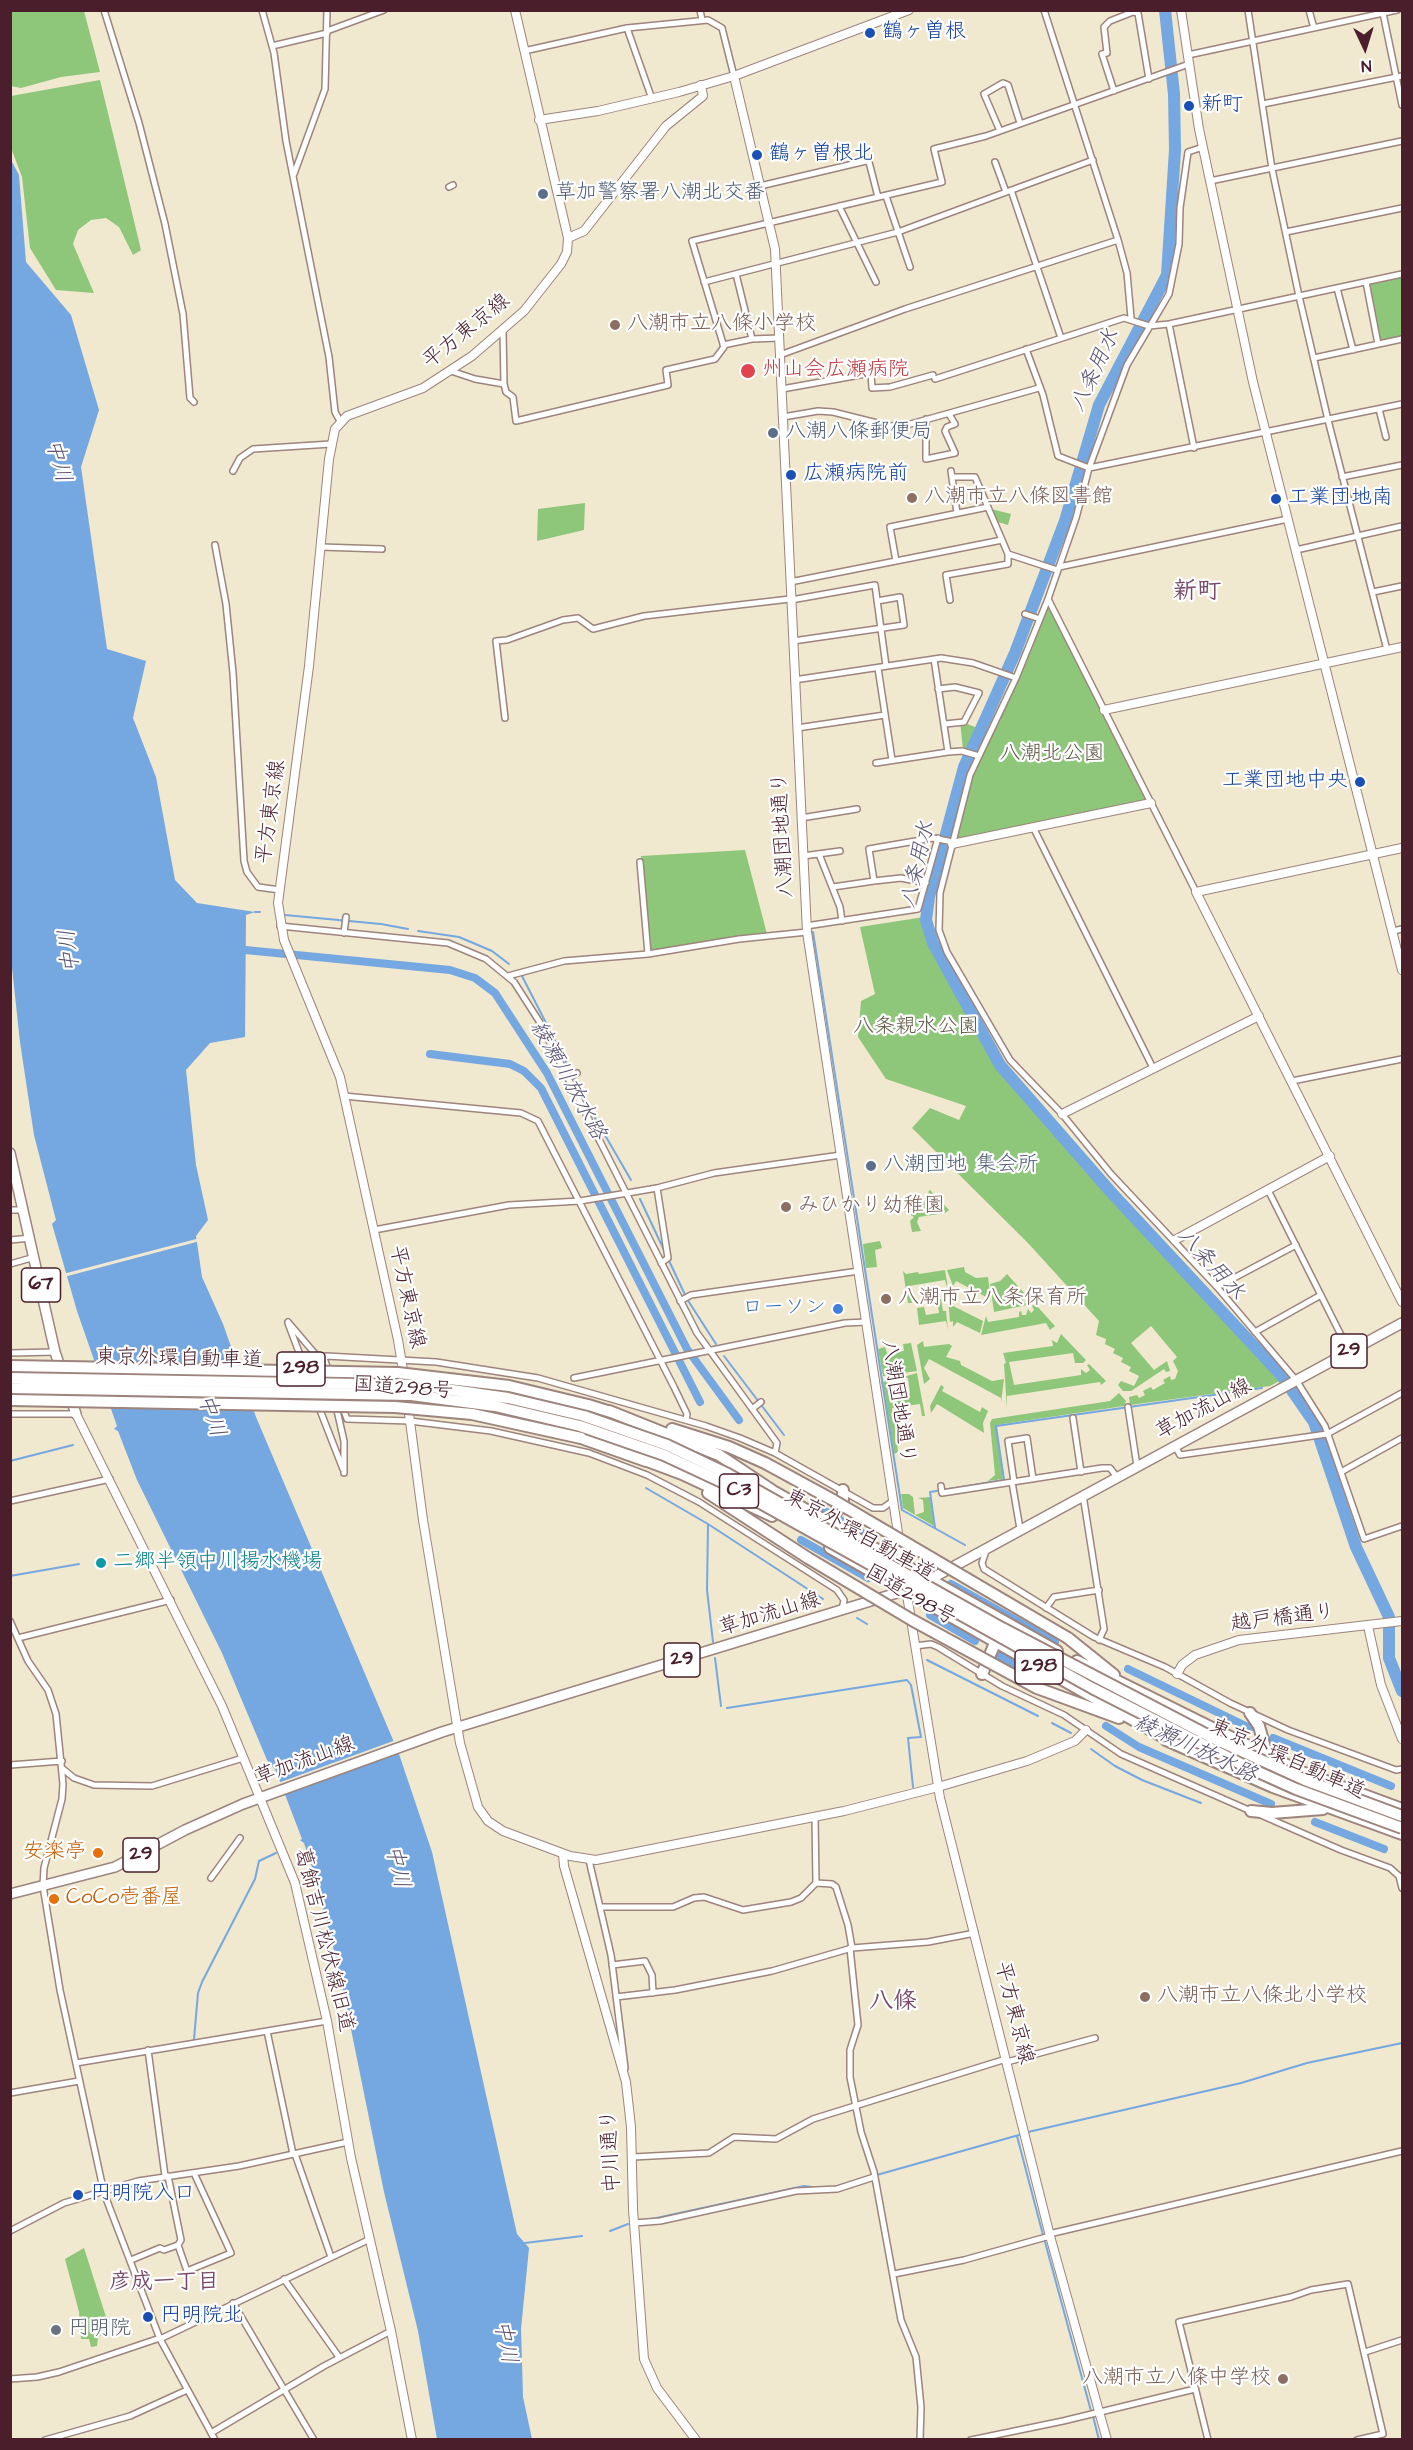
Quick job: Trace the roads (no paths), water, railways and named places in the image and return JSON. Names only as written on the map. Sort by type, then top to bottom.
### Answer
[{"type":"highway","name":"国道298号","points":[[10,1366],[398,1373],[509,1386],[609,1411],[729,1447],[765,1463],[833,1500],[1068,1638],[1131,1688]]},
{"type":"highway","name":"東京外環自動車道","points":[[10,1378],[406,1384],[508,1398],[584,1416],[667,1445],[728,1473],[1002,1628],[1205,1735],[1305,1780],[1402,1815]]},
{"type":"highway","name":"東京外環自動車道","points":[[10,1388],[411,1395],[495,1406],[591,1429],[664,1455],[726,1484],[1092,1688],[1245,1766],[1402,1833]]},
{"type":"highway","name":"国道298号","points":[[10,1400],[395,1407],[481,1416],[581,1438],[642,1459],[762,1510],[1172,1742]]},
{"type":"highway","name":"国道298号","points":[[609,1411],[718,1455],[833,1525],[1058,1652],[1267,1755],[1335,1786],[1402,1809]]},
{"type":"highway","name":"国道298号","points":[[642,1459],[721,1500],[808,1558],[912,1620],[1037,1688],[1128,1721],[1273,1787],[1402,1833]]},
{"type":"highway","points":[[833,1525],[834,1516],[843,1500],[843,1490]]},
{"type":"highway","points":[[982,1674],[995,1642]]},
{"type":"highway","points":[[1250,1713],[1259,1726],[1267,1755]]},
{"type":"highway","points":[[1251,1811],[1264,1813],[1333,1809]]},
{"type":"main road","name":"67","points":[[10,1153],[13,1179],[31,1238],[55,1352],[76,1414]]},
{"type":"main road","name":"草加流山線","points":[[10,1894],[115,1867],[191,1827],[262,1797],[417,1740],[906,1591],[1402,1323]]},
{"type":"street","points":[[104,10],[139,123],[165,224],[183,314],[190,398],[194,402]]},
{"type":"street","points":[[262,10],[272,46],[329,357],[335,412],[340,421]]},
{"type":"street","points":[[294,175],[316,120],[325,89],[327,10]]},
{"type":"street","points":[[272,46],[327,32],[384,10]]},
{"type":"street","points":[[515,10],[568,238],[584,231],[666,126],[702,96],[701,85]]},
{"type":"street","points":[[700,10],[702,20]]},
{"type":"street","points":[[539,120],[598,111],[652,99],[734,76],[909,10]]},
{"type":"street","points":[[1044,10],[1118,240],[1127,273],[1131,318]]},
{"type":"street","points":[[1181,10],[1203,147],[1266,433],[1402,970]]},
{"type":"street","points":[[1248,10],[1272,169],[1299,296],[1342,477],[1387,650]]},
{"type":"street","points":[[1309,10],[1314,28]]},
{"type":"street","points":[[1188,55],[1397,10]]},
{"type":"street","points":[[1114,92],[1102,54],[1107,52],[1104,27],[1110,21],[1133,12],[1138,13],[1149,79]]},
{"type":"street","points":[[1383,13],[1400,76],[1402,105]]},
{"type":"street","points":[[524,51],[627,28],[702,20],[713,22],[722,28],[734,76]]},
{"type":"street","points":[[627,28],[652,99]]},
{"type":"street","points":[[503,331],[504,384],[506,392],[513,397],[516,421],[668,385],[666,370],[715,359],[723,345],[692,241],[942,182],[934,149],[1000,131],[1189,64]]},
{"type":"street","name":"八潮団地通り","points":[[734,76],[769,223],[776,264],[807,929],[906,1591]]},
{"type":"street","points":[[1263,104],[1400,76]]},
{"type":"street","points":[[1000,131],[984,94],[1004,83],[1008,86],[1020,123]]},
{"type":"street","points":[[1210,181],[1402,141]]},
{"type":"street","points":[[1203,147],[1188,152],[1174,272],[1169,294],[1127,365],[1089,468],[1048,599],[1037,618],[1014,677],[970,775],[938,904],[942,941],[1010,1060],[1062,1114],[1111,1174],[1175,1240],[1296,1380],[1327,1434],[1364,1539],[1402,1526]]},
{"type":"street","points":[[704,282],[898,232],[1093,160]]},
{"type":"street","points":[[760,186],[866,161],[869,162],[878,197]]},
{"type":"street","points":[[995,162],[1009,191],[1038,266],[1061,338]]},
{"type":"street","points":[[886,196],[910,267]]},
{"type":"street","points":[[839,206],[876,282]]},
{"type":"street","points":[[1286,232],[1402,208]]},
{"type":"street","name":"平方東京線","points":[[568,238],[567,252],[561,264],[524,311],[503,331],[451,371],[423,388],[367,407],[340,421],[331,444],[309,666],[280,890],[280,926],[331,1052],[344,1096],[401,1359],[423,1520],[458,1727],[476,1801],[488,1821],[503,1831],[563,1854],[589,1860]]},
{"type":"street","points":[[780,355],[905,309],[1118,240]]},
{"type":"street","points":[[736,274],[752,339]]},
{"type":"street","points":[[782,389],[871,373],[872,388],[890,387],[934,377],[1124,318],[1131,318],[1149,326],[1169,324],[1402,274]]},
{"type":"street","points":[[1366,282],[1378,344]]},
{"type":"street","points":[[1337,288],[1353,350]]},
{"type":"street","points":[[1169,324],[1194,448]]},
{"type":"street","points":[[723,345],[752,339],[779,338]]},
{"type":"street","points":[[1314,358],[1402,339]]},
{"type":"street","points":[[1026,349],[1058,456],[1089,468],[1402,404]]},
{"type":"street","points":[[451,371],[475,379],[504,384]]},
{"type":"street","points":[[783,417],[818,411],[833,412],[889,426],[907,425],[1039,388]]},
{"type":"street","points":[[1379,409],[1386,437]]},
{"type":"street","points":[[926,419],[926,459],[955,453],[945,431],[947,427],[955,424],[949,414]]},
{"type":"street","points":[[233,471],[240,458],[253,449],[331,444]]},
{"type":"street","points":[[1342,477],[1402,465]]},
{"type":"street","points":[[950,600],[946,575],[1008,564],[1008,554],[975,477],[951,474],[957,513]]},
{"type":"street","points":[[896,561],[890,527],[988,507]]},
{"type":"street","points":[[1008,554],[1056,569],[1288,519]]},
{"type":"street","points":[[1296,550],[1402,526]]},
{"type":"street","points":[[790,582],[1002,540]]},
{"type":"street","points":[[215,545],[226,604],[234,684],[244,861],[250,879],[258,887],[280,890]]},
{"type":"street","points":[[321,547],[382,549]]},
{"type":"street","points":[[505,718],[496,641],[507,640],[563,620],[578,618],[593,628],[644,616],[790,599],[874,585],[886,666]]},
{"type":"street","points":[[1373,592],[1402,586]]},
{"type":"street","points":[[793,641],[904,625],[900,597],[878,601]]},
{"type":"street","points":[[1048,599],[1402,1302]]},
{"type":"street","points":[[1025,614],[1037,618]]},
{"type":"street","points":[[1104,710],[1402,647]]},
{"type":"street","points":[[794,680],[934,659],[962,660],[1014,677]]},
{"type":"street","points":[[934,659],[948,752]]},
{"type":"street","points":[[878,668],[892,760]]},
{"type":"street","points":[[938,689],[956,687],[978,693],[964,722],[945,724]]},
{"type":"street","points":[[797,728],[885,715]]},
{"type":"street","points":[[876,763],[962,751],[979,756]]},
{"type":"street","points":[[874,881],[869,849],[940,839],[952,843],[1151,803]]},
{"type":"street","points":[[801,818],[857,809]]},
{"type":"street","points":[[1033,827],[1153,1068]]},
{"type":"street","points":[[508,976],[564,961],[648,954],[918,909],[940,839]]},
{"type":"street","points":[[1196,892],[1402,848]]},
{"type":"street","points":[[803,856],[840,851]]},
{"type":"street","points":[[819,854],[840,907],[842,921]]},
{"type":"street","points":[[640,862],[648,954]]},
{"type":"street","points":[[833,888],[901,878],[926,883]]},
{"type":"street","points":[[345,933],[346,917]]},
{"type":"street","points":[[280,926],[448,943],[486,958],[508,976],[528,999],[572,1076],[626,1193],[664,1260],[709,1352],[777,1443],[775,1453]]},
{"type":"street","points":[[1393,931],[1402,929]]},
{"type":"street","points":[[1062,1114],[1259,1016]]},
{"type":"street","points":[[1292,1081],[1402,1059]]},
{"type":"street","points":[[344,1096],[526,1114],[538,1121],[545,1130],[687,1414],[686,1420]]},
{"type":"street","points":[[374,1230],[509,1205],[580,1201],[657,1188],[714,1173],[841,1155]]},
{"type":"street","points":[[1175,1240],[1330,1156]]},
{"type":"street","points":[[657,1188],[664,1260]]},
{"type":"street","points":[[1268,1190],[1349,1351]]},
{"type":"street","points":[[10,1210],[23,1209]]},
{"type":"street","points":[[10,1240],[31,1238]]},
{"type":"street","points":[[1217,1287],[1296,1245]]},
{"type":"street","points":[[10,1264],[35,1257]]},
{"type":"street","points":[[684,1299],[859,1271]]},
{"type":"street","points":[[1255,1332],[1321,1295]]},
{"type":"street","points":[[288,1322],[317,1356],[336,1389],[335,1399],[344,1441],[344,1473],[288,1322]]},
{"type":"street","points":[[574,1378],[845,1323],[866,1322]]},
{"type":"street","points":[[10,1353],[55,1352]]},
{"type":"street","points":[[842,1612],[844,1600],[837,1590],[699,1502],[647,1475],[589,1453],[491,1431],[410,1421],[347,1419],[324,1358],[326,1356],[401,1359],[461,1364],[538,1378],[686,1420],[775,1453],[879,1509],[894,1500]]},
{"type":"street","points":[[1175,1446],[1180,1455],[1327,1434],[1402,1393]]},
{"type":"street","points":[[752,1409],[760,1403]]},
{"type":"street","points":[[1128,1407],[1137,1466]]},
{"type":"street","points":[[10,1414],[76,1414]]},
{"type":"street","name":"葛飾吉川松伏線旧道","points":[[76,1414],[222,1706],[262,1797],[295,1883],[327,2021],[348,2142],[391,2331],[412,2439]]},
{"type":"street","points":[[1073,1418],[1081,1472]]},
{"type":"street","points":[[1020,1529],[1008,1441],[1027,1438],[1033,1479]]},
{"type":"street","points":[[1341,1472],[1402,1438]]},
{"type":"street","points":[[941,1486],[942,1493],[1110,1468],[1117,1477]]},
{"type":"street","points":[[10,1501],[110,1479]]},
{"type":"street","points":[[1083,1495],[1104,1629],[1100,1640]]},
{"type":"street","points":[[988,1546],[984,1556],[984,1569],[1100,1640],[1178,1674],[1250,1713],[1318,1742],[1396,1770],[1402,1769]]},
{"type":"street","points":[[1046,1608],[1054,1597],[1099,1590]]},
{"type":"street","name":"平方東京線","points":[[906,1591],[938,1787],[1050,2235],[1107,2439]]},
{"type":"street","points":[[10,1643],[171,1600]]},
{"type":"street","points":[[10,1621],[32,1669],[52,1699],[63,1770],[62,1799],[46,1859],[43,1886],[79,2081],[104,2193],[160,2338],[215,2439]]},
{"type":"street","name":"越戸橋通り","points":[[1178,1674],[1182,1665],[1195,1655],[1224,1644],[1400,1621]]},
{"type":"street","points":[[1368,1626],[1381,1685],[1402,1739]]},
{"type":"street","points":[[915,1646],[931,1644],[982,1674],[1064,1715],[1121,1754],[1144,1766],[1341,1850],[1390,1868],[1399,1876],[1402,1888]]},
{"type":"street","points":[[626,2082],[612,1965],[589,1860],[815,1816],[938,1787],[1027,1761],[1075,1741],[1086,1730]]},
{"type":"street","points":[[63,1770],[74,1778],[89,1784],[152,1786],[243,1758]]},
{"type":"street","points":[[10,1765],[62,1761]]},
{"type":"street","points":[[600,1907],[673,1907],[694,1898],[704,1897],[736,1908],[750,1909],[791,1902],[810,1891],[816,1883],[815,1816]]},
{"type":"street","points":[[211,1878],[240,1838]]},
{"type":"street","name":"中川通り","points":[[563,1854],[564,1866],[626,2082],[633,2157],[634,2223],[646,2368],[696,2439]]},
{"type":"street","points":[[816,1883],[832,1884],[836,1887],[848,1925],[858,2017],[849,2061],[855,2106],[874,2177],[901,2320],[916,2357],[921,2407],[920,2439]]},
{"type":"street","points":[[616,1997],[654,1993],[772,1971],[851,1948],[928,1942],[975,1933]]},
{"type":"street","points":[[612,1965],[645,1960],[652,1975],[654,1993]]},
{"type":"street","points":[[76,2063],[327,2021]]},
{"type":"street","points":[[267,2031],[294,2154],[331,2257]]},
{"type":"street","points":[[633,2157],[709,2153],[734,2137],[772,2140],[813,2119],[1006,2060],[1095,2038]]},
{"type":"street","points":[[131,2260],[160,2248],[164,2250],[178,2245],[181,2240],[167,2176],[148,2050]]},
{"type":"street","points":[[10,2093],[79,2081]]},
{"type":"street","points":[[10,2231],[64,2204],[138,2181],[194,2173],[348,2142]]},
{"type":"street","points":[[894,2274],[964,2260],[1050,2235],[1402,2151]]},
{"type":"street","points":[[178,2245],[187,2271],[231,2253],[194,2173]]},
{"type":"street","points":[[634,2223],[660,2221],[796,2191],[837,2189],[874,2177]]},
{"type":"street","points":[[10,2379],[37,2377],[59,2372],[160,2338],[370,2239]]},
{"type":"street","points":[[284,2279],[339,2357]]},
{"type":"street","points":[[1208,2439],[1179,2322],[1299,2295],[1311,2290],[1348,2284],[1383,2434],[1357,2439]]},
{"type":"street","points":[[233,2303],[314,2439]]},
{"type":"street","points":[[211,2433],[339,2357],[391,2331]]},
{"type":"street","points":[[1365,2352],[1402,2340]]},
{"type":"street","points":[[971,2439],[1195,2389]]},
{"type":"street","points":[[45,2439],[130,2416],[187,2390]]},
{"type":"water","name":"中川","points":[[10,158],[19,175],[26,262],[71,315],[99,410],[81,467],[107,649],[146,661],[133,718],[156,777],[175,880],[197,903],[255,912],[246,915],[245,1037],[210,1043],[186,1070],[196,1165],[208,1220],[196,1236],[202,1277],[223,1324],[256,1417],[399,1754],[432,1852],[517,2234],[529,2248],[521,2329],[523,2397],[532,2439],[437,2439],[418,2331],[384,2192],[339,1970],[314,1873],[276,1771],[267,1760],[222,1653],[137,1480],[118,1431],[114,1429],[117,1426],[77,1311],[52,1224],[56,1220],[34,1135],[20,1042],[10,949]]},
{"type":"waterway","name":"八条用水","points":[[1165,10],[1174,94],[1175,150],[1167,275],[1099,405],[1065,521],[1015,653],[964,767],[929,897],[926,920],[933,943],[1000,1065],[1110,1191],[1282,1376],[1314,1422],[1356,1547],[1389,1617],[1389,1658],[1402,1691]]},
{"type":"waterway","points":[[255,912],[260,912]]},
{"type":"waterway","points":[[285,915],[381,924],[408,929]]},
{"type":"waterway","points":[[418,931],[459,937],[492,951],[509,964]]},
{"type":"waterway","points":[[813,932],[902,1510],[965,1545]]},
{"type":"waterway","name":"綾瀬川放水路","points":[[235,949],[450,970],[475,978],[495,993],[547,1073],[687,1349],[739,1420]]},
{"type":"waterway","points":[[522,976],[591,1111],[631,1180]]},
{"type":"waterway","name":"綾瀬川放水路","points":[[430,1054],[510,1064],[524,1071],[541,1088],[700,1402]]},
{"type":"waterway","points":[[640,1199],[687,1299],[716,1344]]},
{"type":"waterway","points":[[724,1356],[784,1435]]},
{"type":"waterway","points":[[935,1528],[930,1492],[1004,1480],[996,1426],[1262,1388]]},
{"type":"waterway","points":[[10,1461],[73,1445]]},
{"type":"waterway","points":[[646,1488],[708,1524],[823,1599]]},
{"type":"waterway","name":"綾瀬川放水路","points":[[816,1506],[871,1538]]},
{"type":"waterway","points":[[708,1525],[707,1590],[713,1642]]},
{"type":"waterway","name":"綾瀬川放水路","points":[[801,1540],[868,1578]]},
{"type":"waterway","points":[[10,1576],[79,1564]]},
{"type":"waterway","name":"綾瀬川放水路","points":[[951,1584],[1055,1642]]},
{"type":"waterway","name":"綾瀬川放水路","points":[[930,1615],[975,1641]]},
{"type":"waterway","points":[[857,1618],[867,1624]]},
{"type":"waterway","name":"綾瀬川放水路","points":[[999,1655],[1030,1673]]},
{"type":"waterway","points":[[715,1658],[721,1706]]},
{"type":"waterway","points":[[927,1660],[1038,1716]]},
{"type":"waterway","name":"綾瀬川放水路","points":[[1128,1669],[1250,1728]]},
{"type":"waterway","points":[[727,1708],[907,1680],[911,1685],[921,1737],[908,1738],[913,1787]]},
{"type":"waterway","points":[[1052,1723],[1071,1733]]},
{"type":"waterway","name":"綾瀬川放水路","points":[[1106,1726],[1139,1747],[1271,1804]]},
{"type":"waterway","name":"綾瀬川放水路","points":[[1273,1738],[1391,1786]]},
{"type":"waterway","points":[[1091,1749],[1115,1766],[1142,1780],[1201,1803]]},
{"type":"waterway","name":"綾瀬川放水路","points":[[1315,1822],[1384,1849]]},
{"type":"waterway","points":[[194,2039],[198,1993],[202,1982],[255,1879],[259,1861],[276,1853]]},
{"type":"waterway","points":[[1028,2132],[1241,2083],[1307,2063],[1402,2043]]},
{"type":"waterway","points":[[834,2187],[1019,2135]]},
{"type":"waterway","points":[[1017,2136],[1043,2235]]},
{"type":"waterway","points":[[652,2219],[804,2186],[819,2188]]},
{"type":"waterway","points":[[610,2231],[628,2224]]},
{"type":"waterway","points":[[525,2243],[582,2236]]},
{"type":"waterway","points":[[1045,2242],[1091,2411]]},
{"type":"waterway","points":[[1093,2416],[1099,2440]]},
{"type":"place","name":"鶴ヶ曽根","points":[[870,33]]},
{"type":"place","name":"新町","points":[[1189,106]]},
{"type":"place","name":"鶴ヶ曽根北","points":[[757,155]]},
{"type":"place","name":"草加警察署八潮北交番","points":[[543,194]]},
{"type":"place","name":"八潮市立八條小学校","points":[[615,325]]},
{"type":"place","name":"州山会広瀬病院","points":[[748,371]]},
{"type":"place","name":"八潮八條郵便局","points":[[773,433]]},
{"type":"place","name":"広瀬病院前","points":[[791,475]]},
{"type":"place","name":"八潮市立八條図書館","points":[[912,498]]},
{"type":"place","name":"工業団地南","points":[[1276,499]]},
{"type":"place","name":"工業団地中央","points":[[1360,782]]},
{"type":"place","name":"八潮団地 集会所","points":[[871,1166]]},
{"type":"place","name":"みひかり幼稚園","points":[[786,1207]]},
{"type":"place","name":"八潮市立八条保育所","points":[[886,1299]]},
{"type":"place","name":"ローソン","points":[[838,1309]]},
{"type":"place","name":"二郷半領中川揚水機場","points":[[101,1563]]},
{"type":"place","name":"安楽亭","points":[[98,1853]]},
{"type":"place","name":"CoCo壱番屋","points":[[54,1899]]},
{"type":"place","name":"八潮市立八條北小学校","points":[[1145,1997]]},
{"type":"place","name":"円明院入口","points":[[78,2195]]},
{"type":"place","name":"円明院北","points":[[148,2317]]},
{"type":"place","name":"円明院","points":[[56,2330]]},
{"type":"place","name":"八潮市立八條中学校","points":[[1283,2379]]},
{"type":"district","name":"新町","points":[[1197,593]]},
{"type":"district","name":"八條","points":[[893,2003]]},
{"type":"district","name":"彦成一丁目","points":[[164,2283]]},
{"type":"park label","name":"八潮北公園","points":[[1052,755]]},
{"type":"park label","name":"八条親水公園","points":[[916,1028]]}]
